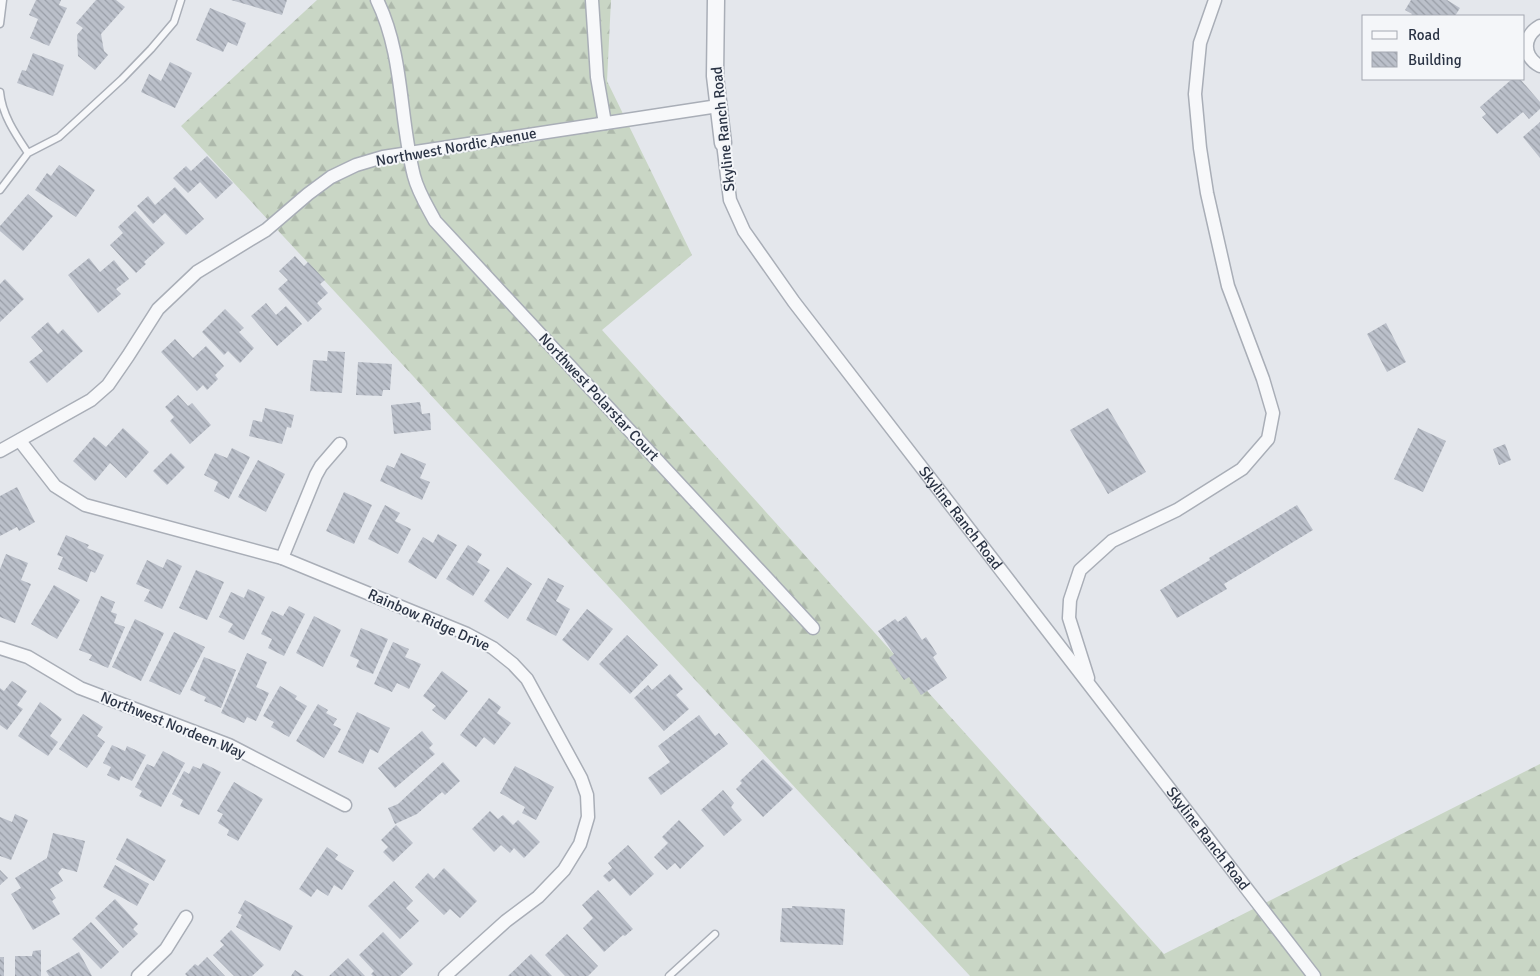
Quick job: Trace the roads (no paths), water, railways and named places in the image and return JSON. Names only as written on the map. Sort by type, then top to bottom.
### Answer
[{"type":"street","name":"Northwest Polarstar Court","points":[[377,0],[386,18],[394,44],[414,177],[435,221],[813,628]]},
{"type":"street","points":[[592,0],[596,77],[605,123]]},
{"type":"street","points":[[1091,686],[1070,618],[1070,600],[1080,570],[1112,541],[1177,510],[1242,469],[1268,439],[1272,413],[1264,379],[1228,286],[1200,148],[1195,94],[1200,43],[1215,0]]},
{"type":"street","name":"Skyline Ranch Road","points":[[719,5],[715,76],[718,106],[730,200],[744,231],[794,302],[1314,976]]},
{"type":"street","points":[[1540,26],[1532,31],[1526,44],[1530,59],[1540,66]]},
{"type":"street","name":"Northwest Nordic Avenue","points":[[0,452],[91,400],[108,385],[158,309],[197,272],[266,230],[331,177],[356,165],[410,152],[718,106]]},
{"type":"street","name":"Rainbow Ridge Drive","points":[[20,441],[55,486],[84,505],[282,558],[467,634],[493,648],[513,664],[527,680],[581,778],[587,795],[588,818],[580,844],[564,870],[538,897],[506,921],[445,976]]},
{"type":"street","points":[[282,558],[316,475],[340,444]]},
{"type":"street","name":"Northwest Nordeen Way","points":[[0,648],[28,657],[80,688],[229,745],[345,805]]},
{"type":"street","points":[[138,976],[166,948],[186,917]]},
{"type":"lane","points":[[0,24],[3,0]]},
{"type":"lane","points":[[0,190],[28,153],[59,137],[122,80],[174,22],[181,0]]},
{"type":"lane","points":[[0,92],[11,127],[28,153]]},
{"type":"lane","points":[[669,976],[714,934]]}]
